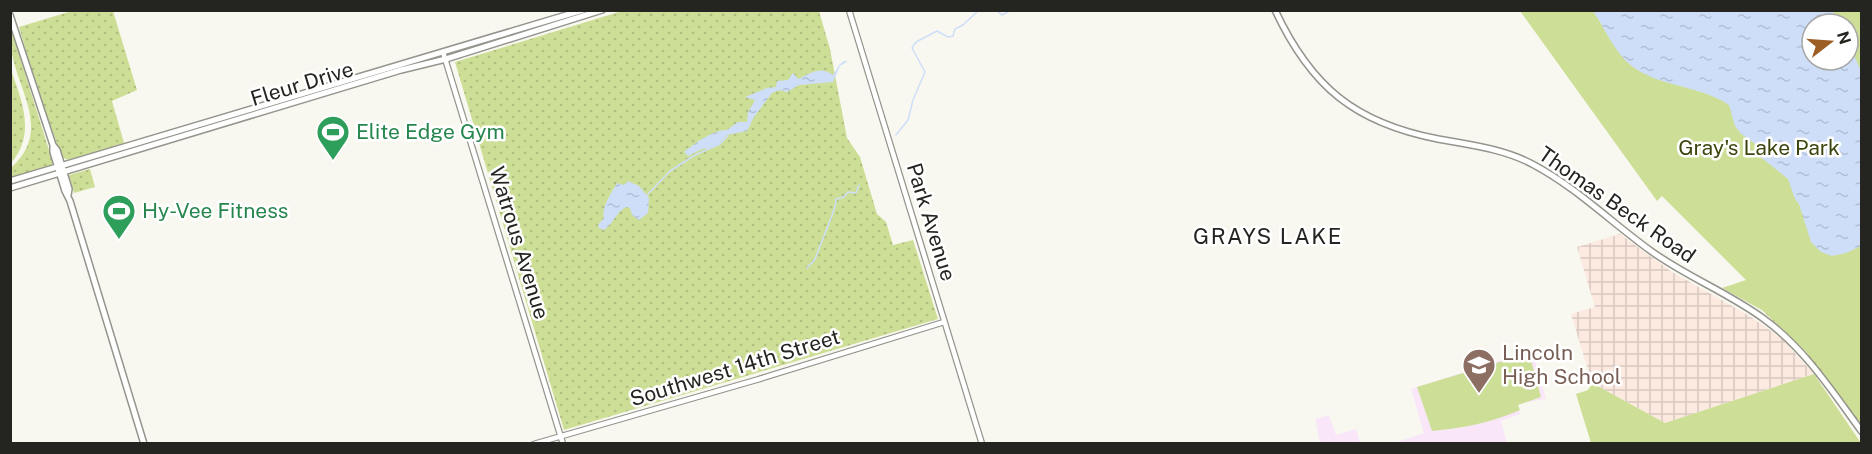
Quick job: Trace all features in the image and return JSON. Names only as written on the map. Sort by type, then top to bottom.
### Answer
[{"type":"main road","name":"Fleur Drive","points":[[10,188],[61,170],[583,10]]},
{"type":"main road","name":"Fleur Drive","points":[[10,181],[61,170],[401,70],[446,59],[602,10]]},
{"type":"main road","name":"Thomas Beck Road","points":[[1275,10],[1289,41],[1310,70],[1346,103],[1362,114],[1397,129],[1493,149],[1532,164],[1567,186],[1673,266],[1762,317],[1798,348],[1862,432]]},
{"type":"main road","points":[[10,15],[53,145],[57,150],[68,195],[144,444]]},
{"type":"street","name":"Park Avenue","points":[[849,10],[982,444]]},
{"type":"street","name":"Watrous Avenue","points":[[443,52],[563,444]]},
{"type":"street","name":"Southwest 14th Street","points":[[534,444],[944,322]]},
{"type":"shaded area","points":[[1620,234],[1672,272],[1748,315],[1781,338],[1814,374],[1665,423],[1592,383],[1571,314],[1595,307],[1577,247]]},
{"type":"shaded area","name":"Lincoln High School","points":[[1532,350],[1546,399],[1517,404],[1520,414],[1501,421],[1507,443],[1391,444],[1424,433],[1411,389]]},
{"type":"shaded area","points":[[1329,415],[1336,435],[1356,429],[1360,443],[1320,443],[1315,419]]},
{"type":"green space","points":[[75,10],[113,11],[137,90],[112,101],[124,143],[68,160],[62,157],[38,92],[19,27]]},
{"type":"green space","points":[[622,11],[819,11],[830,49],[847,138],[860,157],[877,214],[886,222],[893,245],[913,240],[938,319],[564,430],[455,62]]},
{"type":"green space","name":"Gray's Lake Park","points":[[1520,11],[1861,11],[1861,423],[1807,350],[1769,314],[1722,288],[1746,280],[1662,196],[1657,201]]},
{"type":"green space","points":[[10,25],[53,163],[50,167],[11,178],[11,168],[23,153],[30,139],[31,124],[29,110],[14,64]]},
{"type":"green space","points":[[10,67],[22,104],[25,128],[19,152],[11,163]]},
{"type":"green space","points":[[90,169],[95,187],[74,193],[69,175]]},
{"type":"green space","points":[[1778,292],[1861,412],[1861,428],[1806,352],[1762,310]]},
{"type":"green space","name":"Lincoln High School","points":[[1529,353],[1541,397],[1518,405],[1520,410],[1488,422],[1432,431],[1417,387]]},
{"type":"green space","points":[[1814,374],[1861,443],[1591,443],[1576,394],[1588,390],[1592,383],[1665,423]]},
{"type":"water","points":[[1593,11],[1833,11],[1800,12],[1800,72],[1860,72],[1860,69],[1861,71],[1861,246],[1832,256],[1821,252],[1811,242],[1788,179],[1762,158],[1754,143],[1740,133],[1735,126],[1729,105],[1704,93],[1663,81],[1637,70],[1616,50]]},
{"type":"water","points":[[848,61],[840,66],[833,82],[799,85],[787,92],[779,90],[772,93],[754,117],[747,131],[727,135],[719,144],[688,156],[684,152],[710,135],[727,130],[738,122],[747,122],[748,112],[755,100],[745,97],[767,88],[776,87],[777,81],[788,80],[793,73],[798,79],[819,71],[833,75],[840,64]]},
{"type":"water","points":[[628,181],[639,186],[649,198],[648,213],[639,220],[632,215],[630,208],[626,207],[604,230],[599,228],[598,225],[604,218],[605,205],[617,183],[624,185]]},
{"type":"waterway","points":[[896,135],[908,120],[913,100],[925,72],[912,48],[916,42],[937,31],[948,37],[953,36],[955,29],[963,25],[979,10]]},
{"type":"waterway","points":[[996,10],[1002,15],[1011,10]]},
{"type":"waterway","points":[[647,195],[670,171],[695,155],[720,144],[728,136]]},
{"type":"waterway","points":[[807,268],[815,258],[836,199],[844,197],[848,192],[856,193],[859,185]]},
{"type":"place","name":"Elite Edge Gym","points":[[333,161]]},
{"type":"place","name":"Hy-Vee Fitness","points":[[119,240]]},
{"type":"place","name":"Lincoln High School","points":[[1479,394]]},
{"type":"district","name":"GRAYS LAKE","points":[[1268,236]]}]
